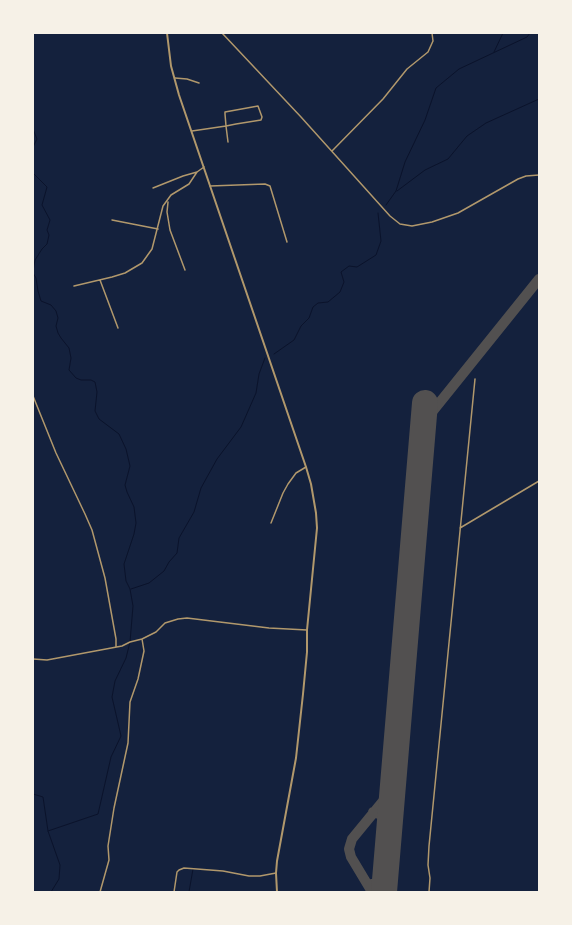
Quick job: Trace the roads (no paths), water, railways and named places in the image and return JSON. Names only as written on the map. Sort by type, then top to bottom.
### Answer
[{"type":"street","points":[[167,33],[169,54],[175,78],[210,186],[306,467],[313,498],[317,528],[307,630],[307,652],[296,758],[276,873],[277,892]]},
{"type":"street","points":[[222,33],[332,151],[390,216],[400,224],[408,226],[432,222],[458,213],[518,179],[526,176],[539,175]]},
{"type":"street","points":[[332,151],[382,99],[407,69],[428,52],[432,41],[432,33]]},
{"type":"street","points":[[175,78],[199,83]]},
{"type":"street","points":[[192,131],[226,126],[261,120],[262,117],[258,106],[225,112],[226,126],[228,142]]},
{"type":"street","points":[[74,286],[125,273],[142,263],[152,249],[162,208],[171,195],[190,184],[198,172],[204,167]]},
{"type":"street","points":[[153,188],[183,176],[198,172]]},
{"type":"street","points":[[210,186],[265,184],[270,186],[287,242]]},
{"type":"street","points":[[168,200],[167,212],[170,230],[186,270]]},
{"type":"street","points":[[112,220],[158,229]]},
{"type":"street","points":[[100,280],[118,328]]},
{"type":"street","points":[[429,892],[429,846],[475,379]]},
{"type":"street","points":[[33,396],[56,453],[92,530],[116,635],[116,647]]},
{"type":"street","points":[[271,523],[282,494],[292,478],[306,467]]},
{"type":"street","points":[[460,528],[539,481]]},
{"type":"street","points":[[33,659],[47,660],[122,646],[156,632],[165,623],[187,618],[269,628],[307,630]]},
{"type":"street","points":[[100,892],[109,860],[108,846],[114,808],[128,743],[130,702],[138,679],[144,651],[142,639]]},
{"type":"street","points":[[174,892],[177,872],[184,868],[223,871],[249,876],[260,876],[276,873]]},
{"type":"waterway","points":[[494,52],[503,33]]},
{"type":"waterway","points":[[386,205],[396,191],[405,162],[425,120],[436,88],[459,69],[527,37],[530,33]]},
{"type":"waterway","points":[[397,191],[425,170],[448,159],[467,136],[486,123],[539,99]]},
{"type":"waterway","points":[[33,129],[37,139],[33,147]]},
{"type":"waterway","points":[[33,173],[47,187],[42,205],[50,220],[47,230],[49,235],[47,244],[35,260],[33,271]]},
{"type":"waterway","points":[[274,354],[294,340],[301,326],[309,318],[313,307],[318,303],[328,302],[340,292],[344,282],[341,272],[349,266],[357,267],[376,255],[381,241],[378,213]]},
{"type":"waterway","points":[[33,273],[36,278],[41,301],[51,305],[56,311],[58,318],[56,326],[58,333],[69,348],[71,358],[69,370],[76,378],[95,382],[97,392],[95,411],[99,419],[119,434],[126,449],[130,466],[125,485],[134,507],[136,523],[124,564],[126,581],[130,589],[133,606],[130,642],[126,658],[115,681],[112,697],[121,736],[111,757],[98,814],[48,831]]},
{"type":"waterway","points":[[131,589],[149,583],[164,571],[169,562],[177,553],[179,538],[194,512],[201,488],[217,459],[241,427],[256,393],[259,374],[265,358]]},
{"type":"waterway","points":[[33,794],[43,797],[48,831],[60,865],[59,879],[51,892]]},
{"type":"waterway","points":[[189,892],[193,869]]}]
